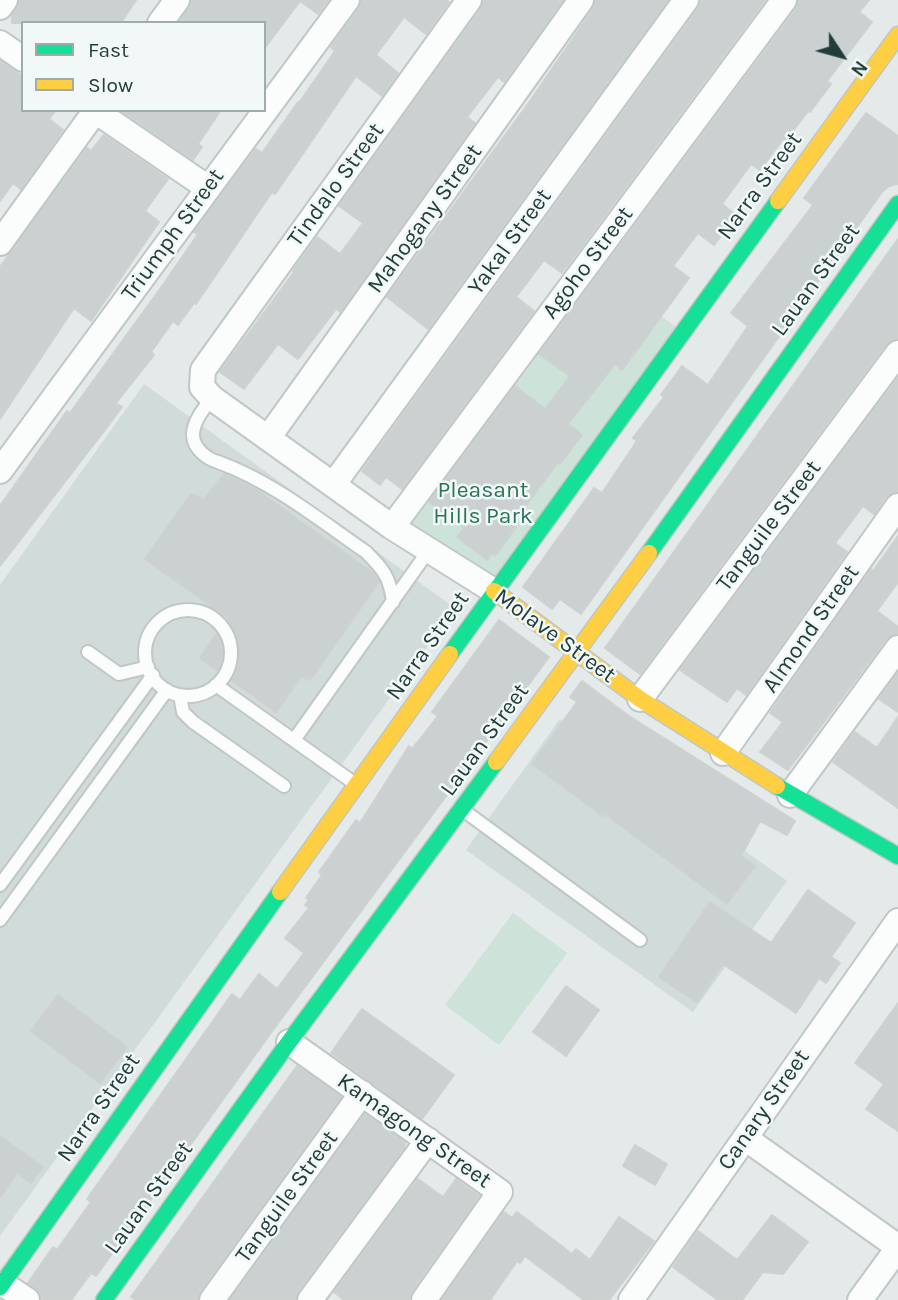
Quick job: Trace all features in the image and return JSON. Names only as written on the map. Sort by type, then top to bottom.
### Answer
[{"type":"street","points":[[0,7],[5,0]]},
{"type":"street","points":[[161,21],[177,0]]},
{"type":"street","name":"Triumph Street","points":[[266,109],[346,0]]},
{"type":"street","name":"Tindalo Street","points":[[212,398],[202,387],[203,370],[469,0]]},
{"type":"street","name":"Mahogany Street","points":[[268,439],[582,0]]},
{"type":"street","name":"Yakal Street","points":[[333,485],[686,0]]},
{"type":"street","name":"Agoho Street","points":[[392,527],[785,0]]},
{"type":"street","name":"Narra Street","points":[[1,1286],[495,591],[898,35]]},
{"type":"street","points":[[0,43],[21,58]]},
{"type":"street","points":[[0,243],[94,112]]},
{"type":"street","points":[[96,112],[208,188]]},
{"type":"street","name":"Triumph Street","points":[[0,471],[264,112]]},
{"type":"street","name":"Lauan Street","points":[[104,1300],[289,1042],[578,652],[898,204]]},
{"type":"street","name":"Tanguile Street","points":[[640,699],[898,353]]},
{"type":"street","name":"Molave Street","points":[[212,398],[392,527],[495,591],[640,699],[790,795],[898,856]]},
{"type":"street","name":"Almond Street","points":[[723,753],[898,506]]},
{"type":"street","points":[[790,795],[898,648]]},
{"type":"street","name":"Canary Street","points":[[631,1300],[898,921]]},
{"type":"street","name":"Kamagong Street","points":[[289,1042],[500,1192],[424,1300]]},
{"type":"street","name":"Tanguile Street","points":[[212,1300],[362,1093]]},
{"type":"street","points":[[745,1138],[898,1247],[860,1300]]},
{"type":"street","points":[[310,1300],[428,1140]]},
{"type":"street","points":[[1,1286],[27,1300]]},
{"type":"lane","points":[[212,398],[198,417],[193,436],[199,450],[214,461],[256,477],[366,552],[381,567],[390,582],[393,602]]},
{"type":"lane","points":[[293,740],[429,550]]},
{"type":"lane","points":[[191,610],[216,620],[225,630],[231,656],[228,670],[216,685],[195,695],[180,695],[167,690],[150,671],[147,646],[155,626],[165,617],[178,611],[191,610]]},
{"type":"lane","points":[[88,652],[119,674],[150,671]]},
{"type":"lane","points":[[0,885],[150,671]]},
{"type":"lane","points":[[216,685],[357,785]]},
{"type":"lane","points":[[0,920],[167,690]]},
{"type":"lane","points":[[180,695],[183,712],[193,722],[284,786]]},
{"type":"lane","points":[[461,809],[640,940]]},
{"type":"shaded area","points":[[144,384],[455,608],[0,1236],[0,585]]},
{"type":"shaded area","points":[[560,719],[787,881],[693,1012],[466,850]]},
{"type":"green space","name":"Pleasant Hills Park","points":[[588,262],[677,328],[497,586],[399,521]]},
{"type":"green space","points":[[513,913],[567,953],[499,1045],[445,1005]]},
{"type":"building","points":[[20,0],[136,0],[122,21],[12,23],[12,16]]},
{"type":"building","points":[[192,0],[329,0],[318,14],[300,1],[266,46],[266,21],[180,21]]},
{"type":"building","points":[[362,0],[449,2],[426,34],[404,17],[376,55],[398,73],[382,96],[356,76],[275,194],[272,192],[196,304],[194,303],[178,325],[173,321],[151,352],[154,355],[116,403],[122,407],[0,566],[0,506],[67,411],[70,413],[165,282],[198,234],[194,232],[256,149],[262,153],[299,103],[335,51],[331,47],[359,9]]},
{"type":"building","points":[[484,0],[563,0],[504,82],[498,77],[467,117],[475,123],[340,312],[336,309],[298,359],[278,344],[244,389],[220,372],[317,237],[340,254],[363,223],[339,206],[481,9]]},
{"type":"building","points":[[596,0],[668,0],[428,329],[387,297],[530,101],[593,9]]},
{"type":"building","points":[[701,0],[765,0],[562,273],[544,260],[516,297],[534,311],[402,489],[386,477],[380,485],[362,471],[698,9]]},
{"type":"building","points":[[799,0],[869,0],[859,12],[872,22],[827,81],[831,84],[810,112],[809,110],[786,140],[784,138],[760,170],[751,164],[722,204],[736,215],[714,245],[698,233],[673,266],[689,278],[622,370],[615,364],[568,424],[582,435],[560,464],[558,462],[512,524],[516,527],[495,556],[492,553],[487,560],[457,537],[464,528],[429,502],[515,386],[545,409],[570,376],[539,354],[796,9]]},
{"type":"building","points":[[0,61],[21,76],[21,112],[54,112],[49,119],[63,130],[21,189],[13,183],[0,201]]},
{"type":"building","points":[[123,112],[220,112],[198,144],[202,147],[193,160]]},
{"type":"building","points":[[866,113],[898,136],[898,184],[889,186],[882,192],[581,614],[560,599],[552,609],[523,587],[594,488],[602,493],[637,441],[633,438],[664,397],[661,395],[682,366],[708,385],[748,326],[731,313],[813,205],[804,198]]},
{"type":"building","points":[[104,135],[168,179],[145,211],[159,222],[91,321],[74,308],[0,419],[0,267],[87,148],[91,151]]},
{"type":"building","points":[[898,239],[898,338],[886,344],[640,674],[605,648]]},
{"type":"building","points":[[898,378],[898,491],[886,497],[874,514],[863,506],[835,543],[847,552],[746,695],[737,688],[727,702],[680,670]]},
{"type":"building","points":[[224,474],[257,490],[373,573],[379,582],[310,680],[301,677],[276,712],[200,658],[228,618],[145,559],[191,494],[204,499]]},
{"type":"building","points":[[898,536],[898,582],[877,611],[898,627],[898,633],[886,639],[788,770],[760,752],[783,722],[770,713],[871,569],[873,571]]},
{"type":"building","points":[[499,620],[549,657],[273,1030],[96,1276],[91,1273],[71,1300],[42,1300],[40,1293],[28,1283],[53,1247],[57,1250],[91,1202],[87,1199],[232,994],[240,1000],[259,974],[277,989],[304,953],[285,938],[309,908],[305,905],[309,900],[306,898],[322,875],[319,872],[356,820],[360,823],[409,746],[412,749],[438,716],[432,712]]},
{"type":"building","points":[[898,673],[898,712],[879,699]]},
{"type":"building","points":[[582,681],[629,716],[795,821],[787,835],[760,821],[741,856],[755,866],[727,904],[532,764],[577,702],[570,697]]},
{"type":"building","points":[[898,717],[898,808],[833,762],[855,732],[877,748]]},
{"type":"building","points":[[808,890],[855,923],[831,957],[840,963],[826,983],[819,978],[796,1013],[723,964],[697,1002],[659,977],[710,902],[771,943]]},
{"type":"building","points":[[566,986],[599,1010],[566,1056],[533,1032]]},
{"type":"building","points":[[58,995],[127,1047],[100,1083],[31,1031]]},
{"type":"building","points":[[898,1003],[898,1131],[866,1109],[884,1084],[855,1063]]},
{"type":"building","points":[[362,1009],[454,1075],[422,1119],[331,1053]]},
{"type":"building","points":[[297,1066],[341,1097],[200,1291],[197,1300],[136,1300],[131,1297]]},
{"type":"building","points":[[365,1114],[405,1143],[404,1148],[298,1291],[295,1300],[230,1300]]},
{"type":"building","points":[[0,1136],[43,1167],[31,1183],[17,1173],[0,1197]]},
{"type":"building","points":[[635,1145],[667,1164],[655,1185],[623,1166]]},
{"type":"building","points":[[418,1179],[443,1197],[456,1179],[479,1196],[412,1291],[409,1300],[344,1300],[334,1292]]},
{"type":"building","points":[[504,1212],[512,1218],[517,1212],[572,1254],[576,1249],[590,1260],[619,1217],[654,1241],[609,1300],[584,1300],[525,1256],[520,1263],[517,1261],[490,1300],[442,1300]]},
{"type":"building","points":[[772,1215],[808,1242],[783,1274],[763,1272],[742,1300],[718,1300],[673,1267],[698,1231],[737,1260]]},
{"type":"traffic: fast","points":[[450,654],[778,201]]},
{"type":"traffic: fast","points":[[649,553],[898,204]]},
{"type":"traffic: fast","points":[[104,1300],[289,1042],[496,762]]},
{"type":"traffic: fast","points":[[777,786],[898,856]]},
{"type":"traffic: fast","points":[[0,1287],[280,892]]},
{"type":"traffic: slow","points":[[778,201],[898,35]]},
{"type":"traffic: slow","points":[[496,762],[649,553]]},
{"type":"traffic: slow","points":[[494,591],[640,699],[777,786]]},
{"type":"traffic: slow","points":[[280,892],[450,654]]}]
